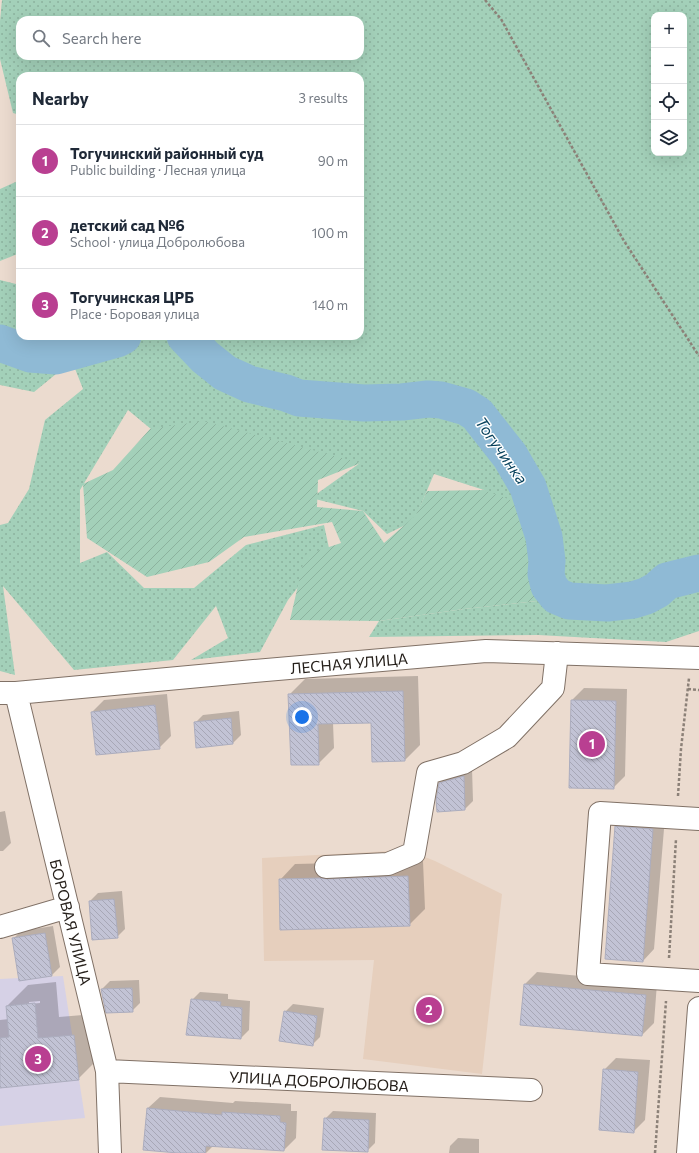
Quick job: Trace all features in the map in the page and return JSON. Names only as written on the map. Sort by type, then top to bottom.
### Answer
[{"type":"street","name":"ЛЕСНАЯ УЛИЦА","points":[[8,693],[486,651],[695,657]]},
{"type":"street","points":[[326,867],[388,864],[414,853],[428,773],[463,763],[507,737],[553,688],[557,653]]},
{"type":"street","name":"БОРОВАЯ УЛИЦА","points":[[8,693],[68,907],[107,1072],[110,1153]]},
{"type":"street","points":[[699,819],[600,813],[588,974],[699,981]]},
{"type":"street","points":[[0,927],[68,907]]},
{"type":"street","points":[[688,1153],[695,1110],[699,1008]]},
{"type":"street","name":"УЛИЦА ДОБРОЛЮБОВА","points":[[107,1072],[530,1090]]},
{"type":"path","points":[[485,0],[502,19],[624,241],[699,356]]},
{"type":"path","points":[[656,1153],[668,979],[681,749],[688,689],[695,657]]},
{"type":"path","points":[[688,689],[699,690]]},
{"type":"shaded area","points":[[407,850],[435,861],[502,894],[482,1074],[363,1059],[374,960],[264,961],[262,858]]},
{"type":"shaded area","points":[[63,976],[85,1118],[0,1126],[0,979]]},
{"type":"green space","points":[[2,0],[699,0],[699,631],[666,642],[538,635],[369,637],[379,621],[464,609],[546,600],[484,490],[434,474],[414,521],[387,534],[363,511],[311,498],[360,463],[169,444],[128,410],[80,490],[80,563],[107,552],[144,588],[194,588],[246,545],[324,525],[329,548],[288,600],[260,652],[191,660],[228,638],[216,606],[173,660],[74,670],[3,586],[15,675],[0,671],[0,525],[8,523],[29,489],[45,420],[83,389],[72,361],[34,392],[0,385],[0,280],[16,284],[16,340],[364,340],[364,72],[16,72],[16,114],[13,113],[0,59],[0,21]]},
{"type":"green space","points":[[16,182],[16,255],[0,261],[0,189]]},
{"type":"green space","points":[[203,421],[361,463],[318,480],[317,507],[363,511],[384,543],[416,515],[427,491],[484,490],[519,503],[523,536],[546,600],[464,609],[379,621],[290,620],[305,555],[341,543],[332,522],[244,537],[209,562],[147,577],[87,538],[83,484],[113,470],[150,429]]},
{"type":"building","points":[[403,691],[405,761],[372,762],[371,723],[318,724],[319,765],[291,765],[288,694]]},
{"type":"building","points":[[571,700],[616,701],[614,789],[569,788]]},
{"type":"building","points":[[155,705],[160,749],[96,755],[91,712]]},
{"type":"building","points":[[231,718],[233,744],[196,748],[194,722]]},
{"type":"building","points":[[464,776],[465,810],[437,812],[436,800],[439,783]]},
{"type":"building","points":[[615,826],[653,829],[643,962],[605,959]]},
{"type":"building","points":[[408,876],[410,926],[280,930],[279,879]]},
{"type":"building","points":[[114,899],[118,938],[92,940],[89,901]]},
{"type":"building","points":[[45,933],[52,976],[19,981],[12,938]]},
{"type":"building","points":[[524,984],[646,995],[642,1036],[520,1025]]},
{"type":"building","points":[[132,988],[133,1012],[106,1013],[101,989]]},
{"type":"building","points":[[191,999],[221,1002],[220,1006],[242,1008],[241,1039],[186,1035]]},
{"type":"building","points":[[35,1003],[38,1038],[74,1035],[79,1080],[0,1088],[0,1038],[9,1037],[6,1006]]},
{"type":"building","points":[[284,1011],[317,1016],[313,1046],[279,1041]]},
{"type":"building","points":[[603,1069],[638,1072],[634,1133],[599,1130]]},
{"type":"building","points":[[147,1108],[222,1115],[222,1112],[280,1116],[280,1122],[286,1123],[284,1151],[206,1146],[205,1153],[178,1153],[143,1150]]},
{"type":"building","points":[[324,1118],[369,1120],[368,1152],[322,1150]]},
{"type":"waterway","name":"Тогучинка","points":[[0,343],[30,354],[56,356],[113,340]]},
{"type":"waterway","name":"Тогучинка","points":[[189,340],[205,357],[225,373],[249,384],[286,393],[299,398],[364,403],[402,402],[428,399],[441,400],[466,407],[477,414],[510,456],[528,487],[544,537],[547,561],[546,574],[549,586],[557,596],[569,601],[607,603],[633,600],[646,596],[657,590],[667,581],[699,573]]},
{"type":"place","name":"Тогучинский районный суд","points":[[592,744]]},
{"type":"place","name":"детский сад №6","points":[[429,1010]]},
{"type":"place","name":"Тогучинская ЦРБ","points":[[38,1059]]}]
